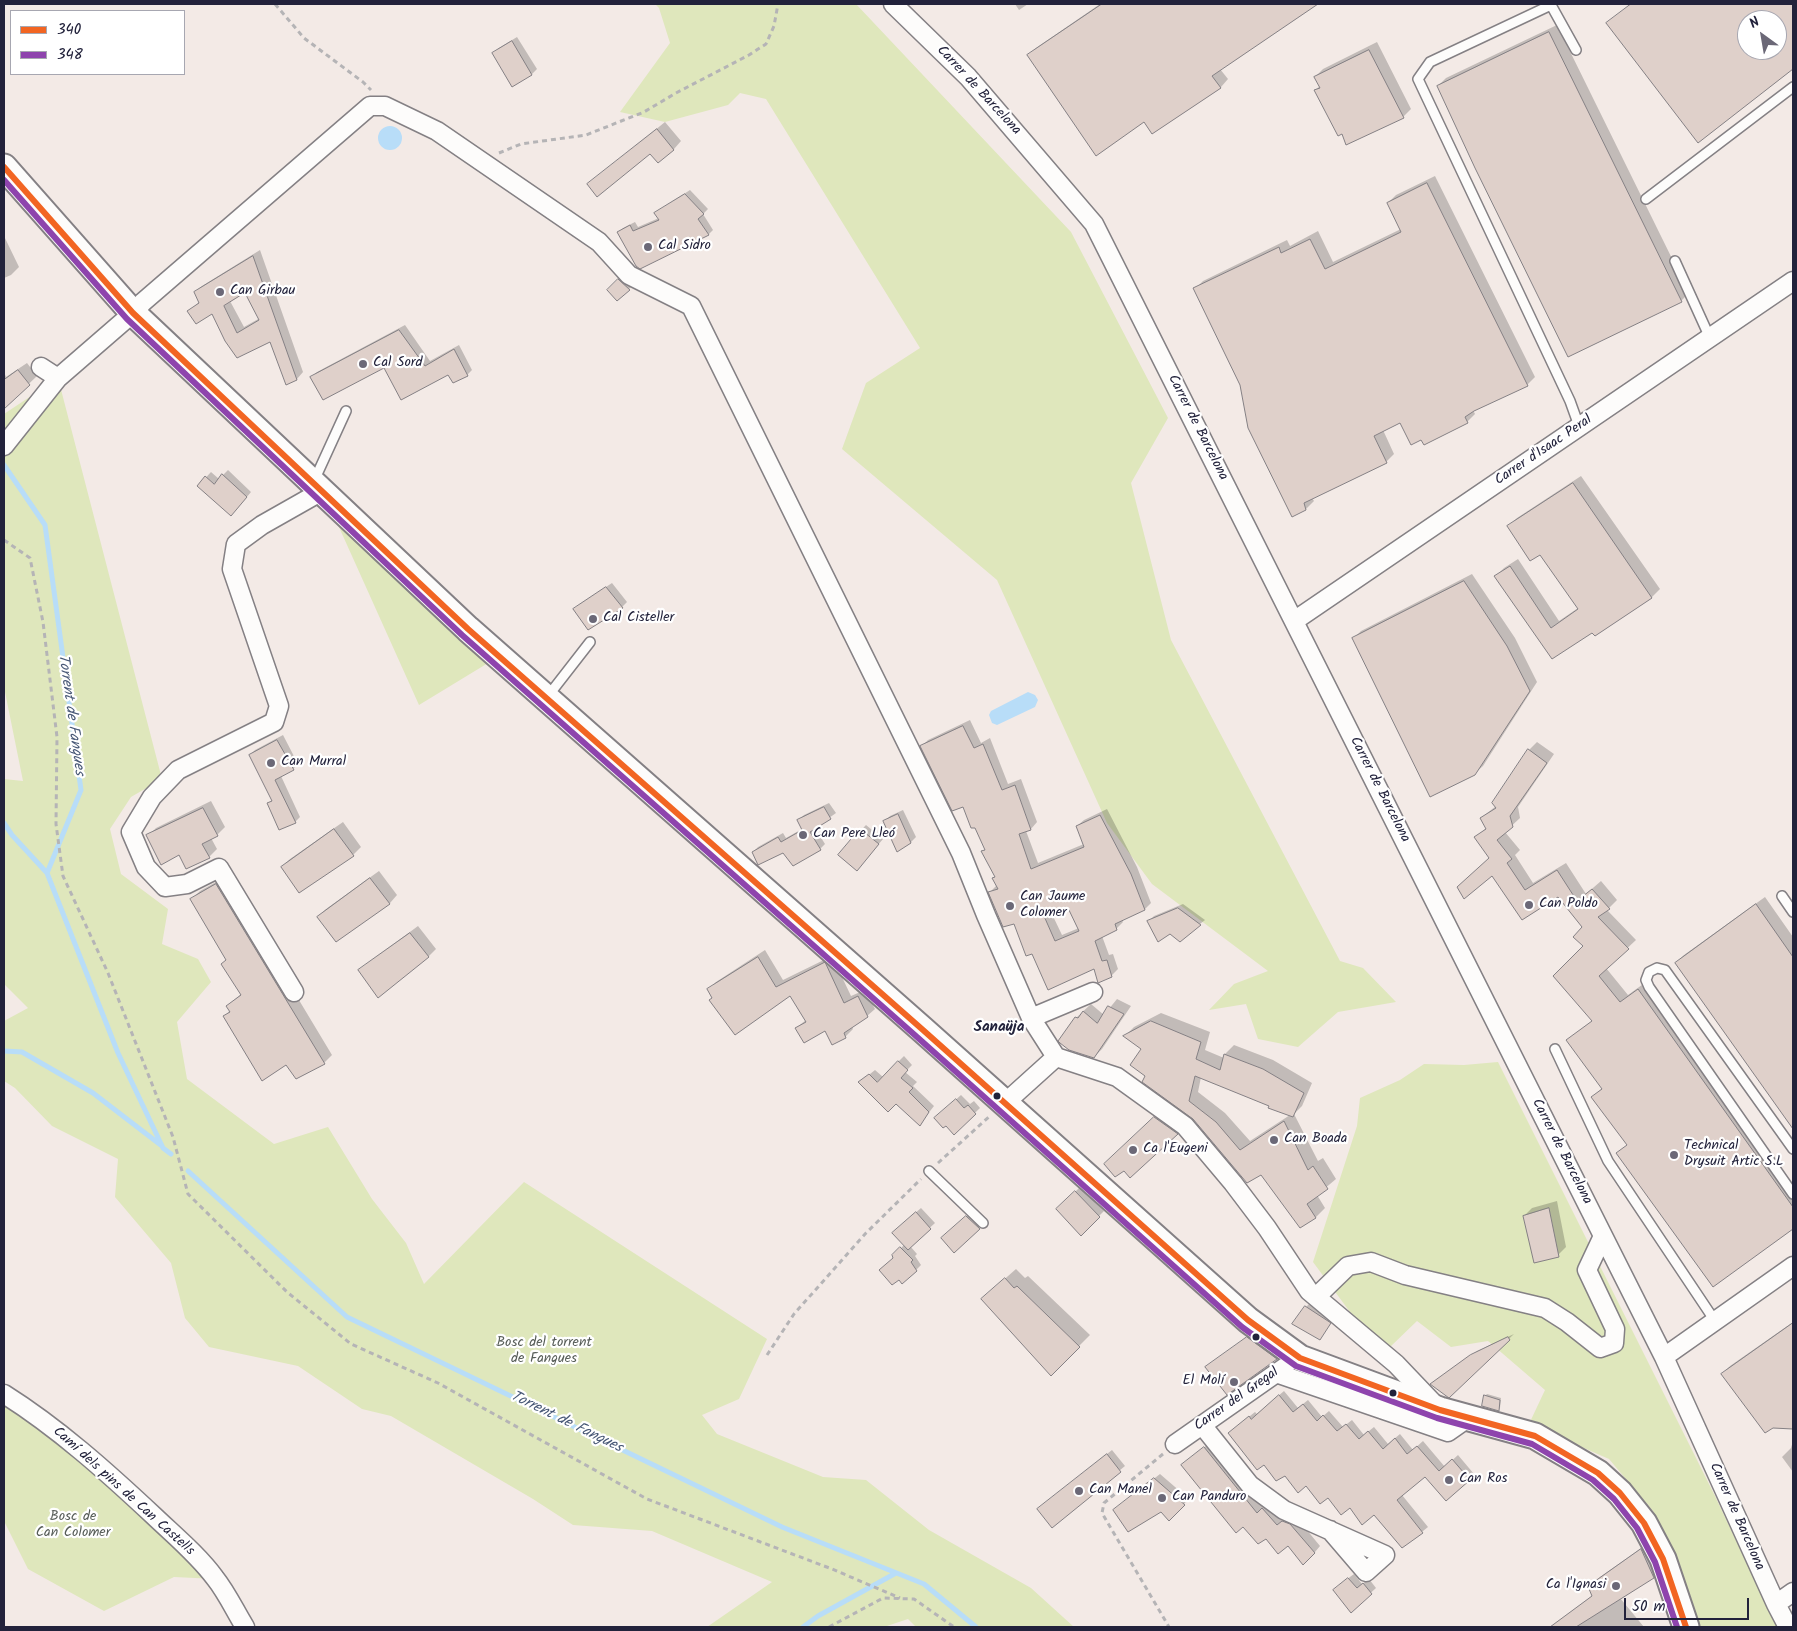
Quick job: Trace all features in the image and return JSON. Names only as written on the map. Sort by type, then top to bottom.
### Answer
[{"type":"street","name":"Carrer de Barcelona","points":[[893,4],[968,77],[1094,224],[1664,1357],[1788,1627]]},
{"type":"street","points":[[4,446],[58,378],[370,106],[385,106],[437,131],[600,242],[629,275],[691,306],[961,853],[986,915],[1032,1018],[1056,1057],[1117,1077],[1185,1126],[1233,1183],[1280,1244],[1308,1291],[1396,1364],[1440,1410]]},
{"type":"street","points":[[4,166],[133,312],[468,629],[1248,1320],[1300,1358],[1440,1410],[1535,1436],[1598,1473],[1620,1493],[1644,1523],[1663,1559],[1686,1627]]},
{"type":"street","name":"Carrer d'Isaac Peral","points":[[1294,621],[1793,281]]},
{"type":"street","points":[[41,367],[58,378]]},
{"type":"street","points":[[294,992],[219,868],[187,884],[165,887],[146,867],[131,832],[152,797],[178,770],[274,722],[278,706],[232,569],[236,544],[317,487]]},
{"type":"street","points":[[1032,1018],[1093,992]]},
{"type":"street","points":[[1005,1103],[1056,1057]]},
{"type":"street","points":[[1316,1297],[1348,1266],[1371,1262],[1406,1275],[1545,1308],[1567,1322],[1600,1348],[1614,1343],[1615,1329],[1587,1270],[1603,1236]]},
{"type":"street","points":[[1664,1357],[1793,1266]]},
{"type":"street","name":"Carrer del Gregal","points":[[1175,1444],[1300,1358]]},
{"type":"street","points":[[1276,1373],[1448,1432],[1468,1418]]},
{"type":"street","name":"Camí dels pins de Can Castells","points":[[4,1394],[28,1409],[68,1440],[184,1544],[216,1579],[245,1627]]},
{"type":"street","points":[[1202,1425],[1250,1485],[1284,1510],[1330,1530]]},
{"type":"street","points":[[1776,1604],[1793,1592]]},
{"type":"lane","points":[[1576,50],[1550,5],[1430,62],[1418,79],[1566,392],[1579,426]]},
{"type":"lane","points":[[1646,199],[1793,87]]},
{"type":"lane","points":[[1675,261],[1710,338]]},
{"type":"lane","points":[[317,487],[346,411]]},
{"type":"lane","points":[[546,698],[590,642]]},
{"type":"lane","points":[[1782,896],[1793,912]]},
{"type":"lane","points":[[1793,1149],[1668,972],[1660,968],[1649,972],[1646,980],[1649,987],[1793,1194]]},
{"type":"lane","points":[[1555,1049],[1608,1161],[1715,1321]]},
{"type":"lane","points":[[929,1171],[983,1222]]},
{"type":"path","points":[[275,4],[304,38],[363,82],[385,106]]},
{"type":"path","points":[[480,160],[521,144],[586,135],[644,112],[676,93],[749,56],[766,44],[774,26],[778,4]]},
{"type":"path","points":[[4,540],[30,558],[43,622],[57,737],[56,824],[63,876],[108,973],[173,1137],[188,1194],[287,1292],[352,1344],[438,1384],[647,1499],[832,1569],[900,1598]]},
{"type":"path","points":[[767,1355],[794,1314],[853,1248],[929,1171],[1005,1103]]},
{"type":"path","points":[[1169,1627],[1102,1513],[1104,1503],[1175,1444]]},
{"type":"path","points":[[829,1627],[883,1598],[914,1599],[954,1627]]},
{"type":"green space","points":[[655,4],[856,4],[1071,232],[1168,418],[1131,483],[1171,640],[1340,961],[1363,968],[1396,1002],[1338,1012],[1298,1047],[1258,1039],[1246,1004],[1209,1010],[1234,984],[1268,971],[1152,884],[1107,823],[997,580],[842,449],[866,383],[920,348],[766,99],[740,93],[728,105],[665,122],[620,112],[670,43],[659,8]]},
{"type":"green space","name":"Bosc del torrent de Fangues","points":[[58,378],[162,779],[131,797],[110,829],[121,874],[168,909],[162,944],[198,959],[211,982],[177,1022],[187,1079],[274,1144],[328,1127],[372,1199],[406,1243],[424,1284],[524,1182],[767,1339],[739,1399],[702,1415],[717,1434],[823,1477],[866,1480],[929,1530],[1031,1588],[1074,1627],[916,1627],[908,1619],[884,1627],[707,1627],[772,1582],[652,1531],[573,1525],[533,1499],[391,1416],[362,1409],[298,1366],[209,1347],[185,1318],[171,1263],[115,1197],[118,1159],[52,1126],[15,1088],[4,1081],[4,1021],[28,1008],[4,984],[4,779],[23,781],[4,687],[4,414]]},
{"type":"green space","points":[[334,516],[493,660],[419,705]]},
{"type":"green space","points":[[1498,1062],[1715,1496],[1777,1627],[1697,1627],[1653,1511],[1609,1459],[1529,1424],[1545,1390],[1488,1341],[1451,1347],[1417,1321],[1389,1348],[1350,1312],[1313,1262],[1357,1126],[1360,1098],[1400,1080],[1424,1064],[1464,1065]]},
{"type":"green space","name":"Bosc de Can Colomer","points":[[4,1391],[216,1579],[174,1577],[104,1611],[28,1569],[4,1521]]},
{"type":"water","points":[[390,126],[399,129],[402,138],[399,147],[390,150],[381,147],[378,138],[381,129]]},
{"type":"water","points":[[1028,692],[1035,695],[1038,700],[1035,707],[997,725],[992,723],[989,715],[991,711]]},
{"type":"building","points":[[1102,4],[1318,4],[1212,76],[1221,88],[1152,134],[1144,122],[1096,156],[1027,55]]},
{"type":"building","points":[[1631,4],[1793,4],[1793,69],[1698,143],[1606,23]]},
{"type":"building","points":[[1549,32],[1682,302],[1568,357],[1437,86]]},
{"type":"building","points":[[512,41],[532,75],[512,87],[492,53]]},
{"type":"building","points":[[1369,50],[1404,118],[1346,145],[1342,134],[1338,136],[1314,90],[1320,88],[1314,77]]},
{"type":"building","points":[[657,129],[674,150],[658,163],[650,154],[597,197],[587,184]]},
{"type":"building","points":[[1427,183],[1528,386],[1474,411],[1465,417],[1468,423],[1424,445],[1421,440],[1411,445],[1400,423],[1374,436],[1387,463],[1304,503],[1306,510],[1292,517],[1248,428],[1240,385],[1193,288],[1279,247],[1281,253],[1310,239],[1325,269],[1401,232],[1387,203]]},
{"type":"building","points":[[685,194],[704,214],[698,219],[709,235],[640,269],[636,266],[617,232],[630,225],[633,231],[659,220],[654,213]]},
{"type":"building","points":[[253,256],[297,380],[286,385],[270,342],[237,358],[225,341],[212,314],[196,324],[187,311],[199,303],[194,292]],"holes":[[[245,293],[259,320],[237,333],[224,306]]]},
{"type":"building","points":[[618,279],[630,290],[617,301],[607,290]]},
{"type":"building","points":[[399,330],[425,366],[454,349],[468,376],[453,383],[448,375],[401,400],[384,368],[323,400],[310,377]]},
{"type":"building","points":[[18,370],[30,385],[4,409],[4,380]]},
{"type":"building","points":[[222,474],[247,497],[231,516],[197,486],[205,476],[214,484]]},
{"type":"building","points":[[1573,483],[1652,598],[1595,636],[1592,633],[1552,659],[1494,576],[1510,566],[1551,628],[1578,609],[1540,555],[1530,561],[1507,526]]},
{"type":"building","points":[[1464,581],[1507,646],[1530,691],[1475,775],[1430,797],[1352,638]]},
{"type":"building","name":"Cal Cisteller","points":[[606,587],[623,608],[588,630],[573,609]]},
{"type":"building","points":[[963,726],[974,748],[983,744],[1002,790],[1015,785],[1031,830],[1019,834],[1031,869],[1084,847],[1076,826],[1100,815],[1131,874],[1145,910],[1115,924],[1117,930],[1095,941],[1102,961],[1107,960],[1112,977],[1098,983],[1094,969],[1048,990],[1032,954],[1026,956],[1014,924],[1003,927],[988,892],[998,889],[992,878],[995,877],[981,851],[985,850],[975,828],[971,828],[963,807],[952,811],[920,746]],"holes":[[[1068,908],[1079,931],[1055,941],[1044,916]]]},
{"type":"building","name":"Can Murral","points":[[277,740],[294,770],[275,780],[296,823],[279,830],[267,803],[272,801],[249,755]]},
{"type":"building","points":[[1528,749],[1547,763],[1510,816],[1513,827],[1497,840],[1512,859],[1507,863],[1525,890],[1557,870],[1577,901],[1592,889],[1610,909],[1598,917],[1629,949],[1599,976],[1620,1002],[1638,989],[1793,1207],[1793,1229],[1713,1287],[1616,1153],[1627,1145],[1591,1097],[1602,1089],[1566,1040],[1592,1021],[1553,976],[1583,946],[1573,937],[1582,927],[1558,897],[1522,920],[1492,876],[1464,899],[1457,887],[1489,858],[1474,837],[1486,829],[1480,818],[1496,808],[1492,803]]},
{"type":"building","name":"Can Pere Lleó","points":[[824,807],[831,819],[810,832],[821,850],[793,866],[783,853],[758,865],[752,852],[778,837],[781,842],[802,830],[797,820]]},
{"type":"building","points":[[203,808],[218,836],[202,844],[210,858],[186,869],[179,855],[161,865],[146,835]]},
{"type":"building","points":[[898,814],[911,843],[897,852],[883,821]]},
{"type":"building","points":[[334,829],[354,856],[299,893],[281,867]]},
{"type":"building","points":[[860,829],[879,844],[857,871],[838,855]]},
{"type":"building","points":[[370,878],[390,904],[336,942],[317,917]]},
{"type":"building","points":[[216,884],[325,1064],[296,1079],[286,1065],[262,1081],[223,1016],[230,1012],[226,1006],[241,995],[221,964],[226,960],[190,899]]},
{"type":"building","points":[[1756,904],[1793,957],[1793,1129],[1675,963]]},
{"type":"building","points":[[1178,908],[1201,925],[1180,942],[1170,934],[1158,942],[1147,921]]},
{"type":"building","points":[[410,933],[429,957],[378,998],[358,970]]},
{"type":"building","points":[[758,957],[776,987],[825,962],[844,1003],[858,996],[868,1017],[844,1033],[846,1038],[832,1045],[825,1031],[804,1043],[795,1028],[806,1022],[790,996],[735,1035],[709,1000],[712,998],[707,989]]},
{"type":"building","points":[[1108,1006],[1124,1014],[1094,1058],[1069,1050],[1058,1041],[1075,1017],[1078,1018],[1083,1011],[1097,1023]]},
{"type":"building","points":[[1151,1021],[1201,1042],[1196,1059],[1220,1070],[1224,1054],[1263,1069],[1304,1093],[1293,1117],[1195,1076],[1189,1101],[1216,1122],[1240,1150],[1284,1121],[1308,1170],[1313,1166],[1328,1189],[1307,1204],[1316,1218],[1300,1228],[1261,1175],[1247,1183],[1193,1119],[1142,1082],[1145,1076],[1130,1065],[1141,1049],[1123,1036]]},
{"type":"building","points":[[898,1061],[908,1070],[901,1078],[913,1088],[909,1092],[929,1112],[920,1126],[896,1104],[888,1112],[858,1082],[869,1074],[877,1082]]},
{"type":"building","points":[[956,1099],[964,1108],[968,1105],[976,1114],[954,1135],[946,1126],[943,1128],[934,1118]]},
{"type":"building","name":"Ca l'Eugeni","points":[[1154,1117],[1178,1134],[1130,1178],[1124,1171],[1115,1177],[1104,1164]]},
{"type":"building","points":[[1075,1191],[1100,1217],[1081,1236],[1056,1209]]},
{"type":"building","points":[[1549,1208],[1559,1257],[1534,1263],[1523,1216]]},
{"type":"building","points":[[916,1212],[931,1229],[908,1250],[892,1233]]},
{"type":"building","points":[[966,1216],[980,1229],[954,1253],[941,1238]]},
{"type":"building","points":[[900,1247],[913,1260],[911,1262],[917,1271],[902,1284],[899,1280],[892,1285],[879,1270],[893,1258],[892,1255]]},
{"type":"building","points":[[1005,1278],[1014,1288],[1017,1286],[1080,1347],[1051,1376],[981,1299]]},
{"type":"building","points":[[1305,1306],[1331,1323],[1320,1340],[1292,1324]]},
{"type":"building","points":[[1793,1323],[1793,1429],[1773,1428],[1765,1433],[1721,1374]]},
{"type":"building","name":"El Molí","points":[[1247,1337],[1277,1359],[1227,1395],[1205,1367]]},
{"type":"building","points":[[1508,1337],[1510,1340],[1449,1398],[1430,1384],[1470,1355]]},
{"type":"building","points":[[1279,1395],[1293,1412],[1303,1404],[1317,1421],[1323,1415],[1337,1431],[1346,1424],[1359,1439],[1368,1431],[1383,1449],[1395,1438],[1407,1454],[1417,1446],[1439,1471],[1452,1459],[1470,1480],[1446,1501],[1425,1477],[1397,1500],[1423,1533],[1402,1548],[1374,1515],[1362,1525],[1350,1508],[1341,1515],[1328,1498],[1320,1504],[1306,1486],[1298,1493],[1285,1476],[1276,1481],[1264,1465],[1257,1470],[1228,1433],[1249,1416],[1251,1419]]},
{"type":"building","points":[[1484,1395],[1500,1400],[1499,1411],[1482,1406]]},
{"type":"building","points":[[1204,1447],[1257,1513],[1262,1508],[1277,1525],[1282,1521],[1290,1524],[1315,1553],[1303,1565],[1288,1546],[1278,1554],[1266,1539],[1258,1544],[1243,1527],[1236,1533],[1181,1465]]},
{"type":"building","name":"Can Manel","points":[[1107,1454],[1121,1472],[1052,1528],[1037,1509]]},
{"type":"building","points":[[1154,1478],[1185,1505],[1169,1521],[1161,1512],[1128,1532],[1113,1510]]},
{"type":"building","name":"Ca l'Ignasi","points":[[1641,1549],[1654,1578],[1576,1627],[1550,1627],[1592,1596],[1589,1589],[1594,1582]]},
{"type":"building","points":[[1348,1578],[1357,1588],[1363,1583],[1372,1594],[1351,1613],[1333,1590]]},
{"type":"waterway","name":"Torrent de Fangues","points":[[4,465],[45,525],[81,790],[47,873],[118,1053],[163,1148],[171,1154]]},
{"type":"waterway","points":[[4,823],[12,835],[47,873]]},
{"type":"waterway","points":[[4,1051],[22,1052],[93,1093],[162,1146]]},
{"type":"waterway","name":"Torrent de Fangues","points":[[188,1171],[347,1317],[782,1527],[924,1584],[976,1627]]},
{"type":"waterway","points":[[803,1627],[818,1616],[896,1573]]},
{"type":"transit line","name":"340","points":[[4,167],[133,313],[468,629],[923,1030],[1248,1320],[1300,1358],[1440,1410],[1535,1436],[1598,1473],[1620,1493],[1644,1523],[1663,1559],[1686,1627]]},
{"type":"transit line","name":"348","points":[[4,180],[127,319],[462,635],[1242,1327],[1296,1366],[1437,1418],[1532,1444],[1593,1480],[1614,1499],[1637,1528],[1655,1562],[1677,1627]]},
{"type":"place","name":"Cal Sidro","points":[[648,247]]},
{"type":"place","name":"Can Girbau","points":[[220,292]]},
{"type":"place","name":"Cal Sord","points":[[363,364]]},
{"type":"place","name":"Cal Cisteller","points":[[593,619]]},
{"type":"place","name":"Can Murral","points":[[271,763]]},
{"type":"place","name":"Can Pere Lleó","points":[[803,835]]},
{"type":"place","name":"Can Poldo","points":[[1529,905]]},
{"type":"place","name":"Can Jaume Colomer","points":[[1010,906]]},
{"type":"place","name":"Can Boada","points":[[1274,1140]]},
{"type":"place","name":"Ca l'Eugeni","points":[[1133,1150]]},
{"type":"place","name":"Technical Drysuit Artic S.L","points":[[1674,1155]]},
{"type":"place","name":"El Molí","points":[[1234,1382]]},
{"type":"place","name":"Can Ros","points":[[1449,1480]]},
{"type":"place","name":"Can Manel","points":[[1079,1491]]},
{"type":"place","name":"Can Panduro","points":[[1162,1498]]},
{"type":"place","name":"Ca l'Ignasi","points":[[1616,1586]]},
{"type":"district","name":"Sanaüja","points":[[999,1028]]}]
